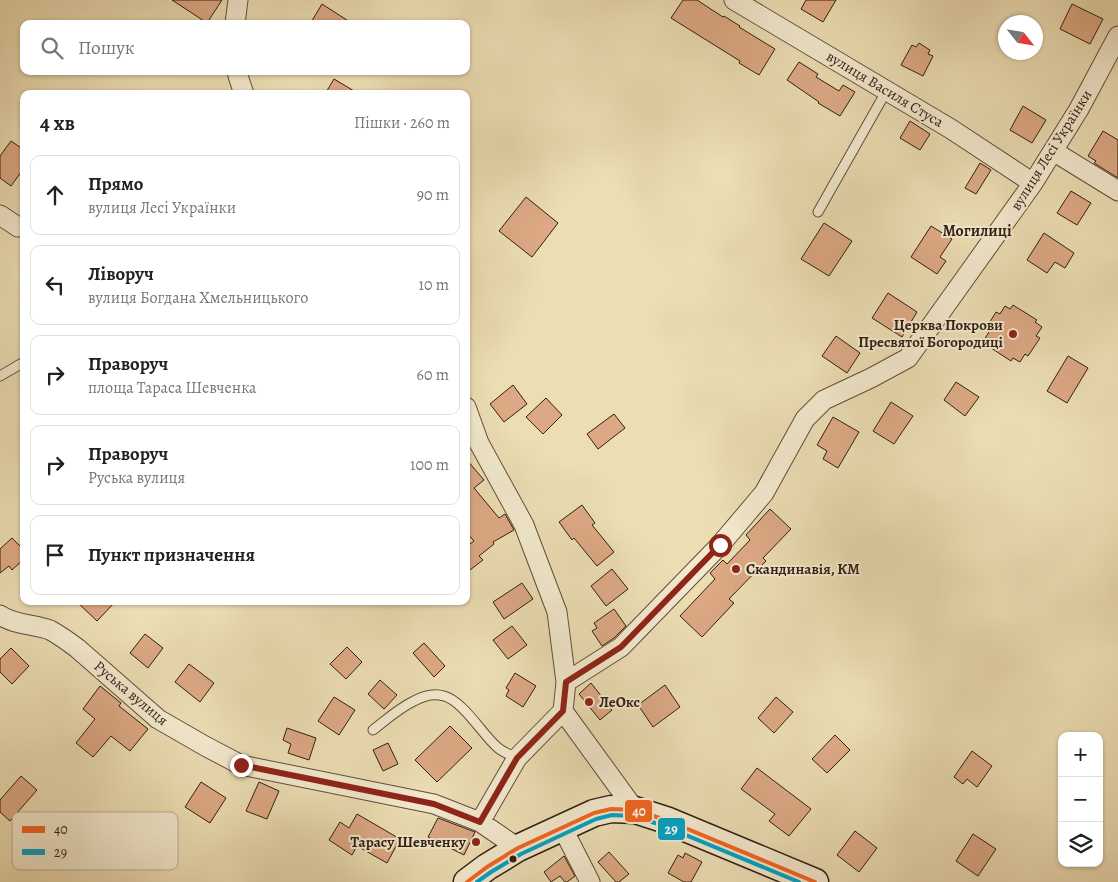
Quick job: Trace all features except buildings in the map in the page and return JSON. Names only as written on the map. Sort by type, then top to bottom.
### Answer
[{"type":"main road","points":[[467,882],[518,848],[594,813],[611,809],[635,810],[666,820],[815,882]]},
{"type":"street","points":[[236,20],[238,0]]},
{"type":"street","name":"вулиця Василя Стуса","points":[[734,0],[951,129],[1033,183]]},
{"type":"street","name":"вулиця Лесі Українки","points":[[566,682],[621,647],[720,545],[764,493],[805,420],[824,400],[908,358],[1033,183],[1080,109],[1118,36]]},
{"type":"street","points":[[238,75],[243,90]]},
{"type":"street","points":[[1053,151],[1118,191]]},
{"type":"street","points":[[0,215],[18,227]]},
{"type":"street","points":[[470,418],[479,443],[524,525],[557,612],[566,682],[563,711],[517,758],[480,822]]},
{"type":"street","name":"Руська вулиця","points":[[0,615],[8,620],[49,630],[68,641],[158,719],[241,765],[434,804],[480,822],[518,848]]},
{"type":"street","points":[[563,711],[635,810]]},
{"type":"street","points":[[562,827],[590,882]]},
{"type":"lane","points":[[818,212],[887,90]]},
{"type":"lane","points":[[0,376],[20,364]]},
{"type":"lane","points":[[373,730],[404,706],[415,700],[434,694],[442,695],[461,708],[498,748],[517,758]]},
{"type":"transit line","name":"40","points":[[467,882],[518,848],[594,813],[611,809],[635,810],[666,820],[815,882]]},
{"type":"transit line","name":"29","points":[[477,882],[521,854],[596,819],[612,815],[634,816],[664,826],[799,882]]},
{"type":"place","name":"Церква Покрови Пресвятої Богородиці","points":[[1013,334]]},
{"type":"place","name":"Скандинавія, КМ","points":[[736,569]]},
{"type":"place","name":"ЛеОкс","points":[[589,702]]},
{"type":"place","name":"Тарасу Шевченку","points":[[476,842]]},
{"type":"district","name":"Могилиці","points":[[977,230]]},
{"type":"route","points":[[241,765],[434,804],[480,822],[517,758],[563,711],[566,682],[621,647],[720,545]]}]
